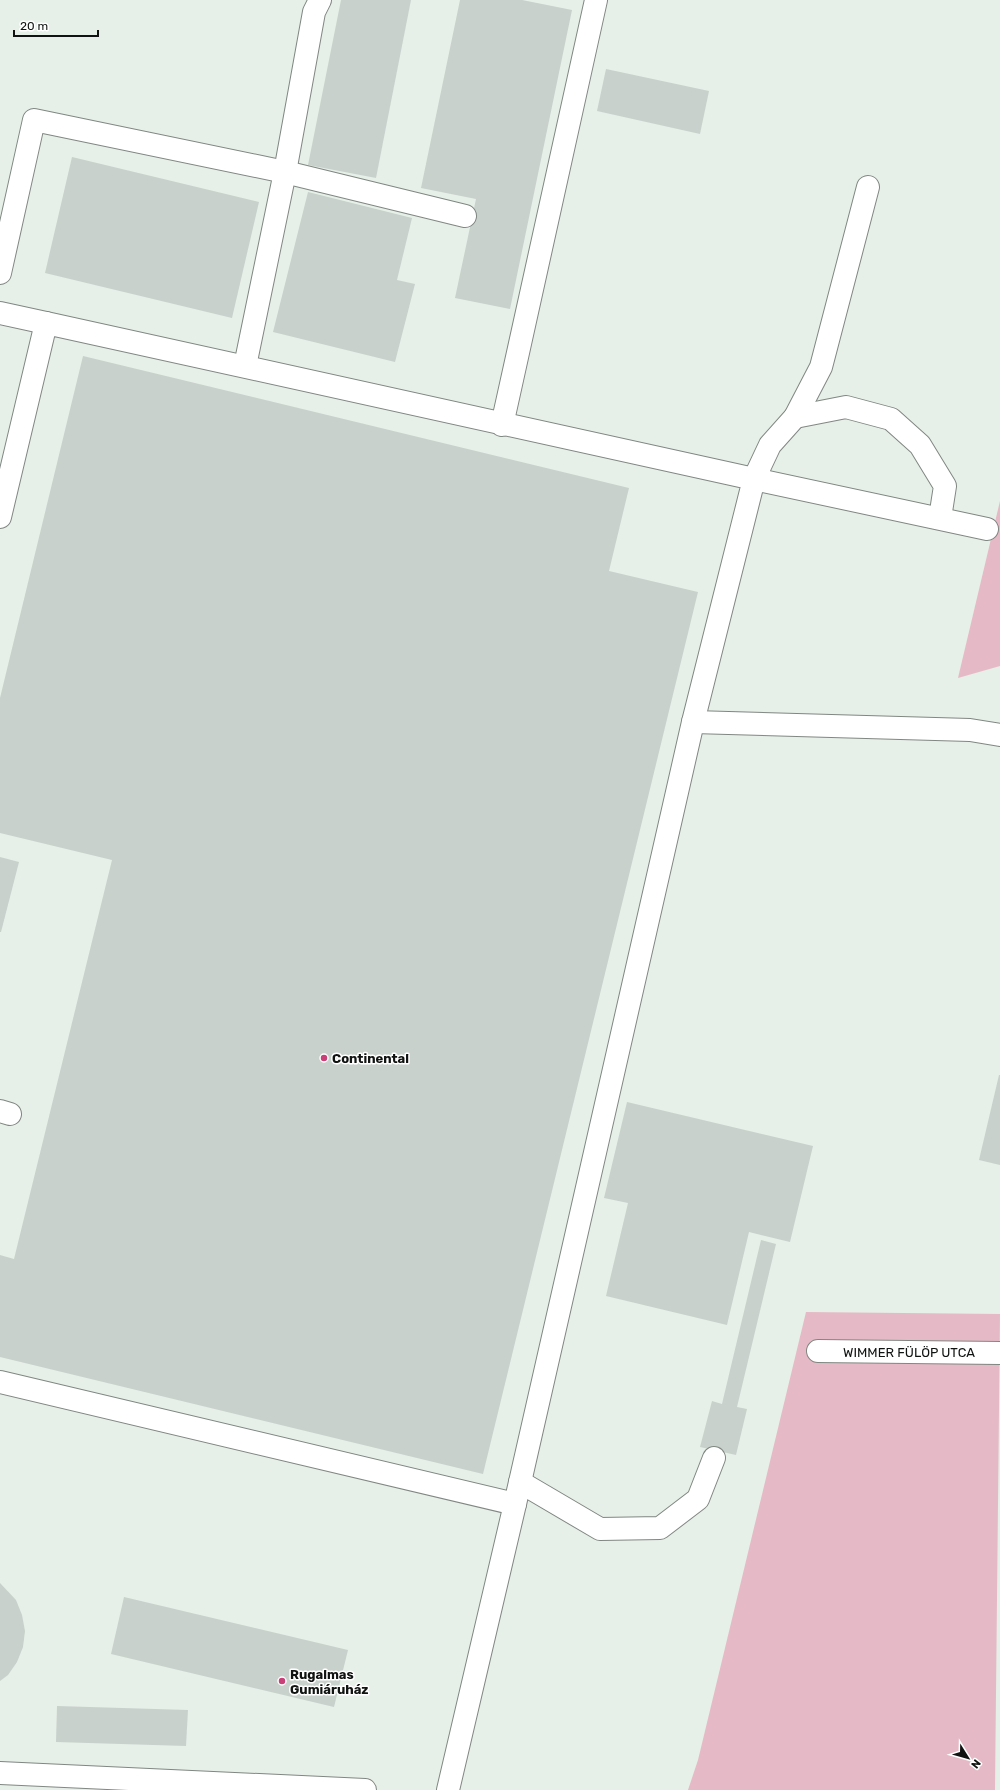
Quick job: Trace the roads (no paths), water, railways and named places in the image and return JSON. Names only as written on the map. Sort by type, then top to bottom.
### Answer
[{"type":"street","points":[[502,425],[596,0]]},
{"type":"street","points":[[245,366],[285,172],[313,4]]},
{"type":"street","points":[[0,273],[34,120],[285,172],[465,216]]},
{"type":"street","points":[[448,1790],[515,1504],[693,722],[754,479],[770,445],[795,417],[821,367],[868,187]]},
{"type":"street","points":[[0,313],[245,366],[502,425],[987,529]]},
{"type":"street","points":[[0,517],[46,323]]},
{"type":"street","points":[[795,417],[846,407],[892,419],[920,445],[945,486],[940,518]]},
{"type":"street","points":[[693,722],[970,730],[1000,735]]},
{"type":"street","name":"WIMMER FÜLÖP UTCA","points":[[818,1351],[1000,1353]]},
{"type":"street","points":[[0,1382],[515,1504]]},
{"type":"street","points":[[520,1482],[600,1529],[660,1528],[698,1499],[714,1458]]},
{"type":"street","points":[[0,1773],[365,1790]]},
{"type":"place","name":"Continental","points":[[324,1058]]},
{"type":"place","name":"Rugalmas Gumiáruház","points":[[282,1681]]}]
